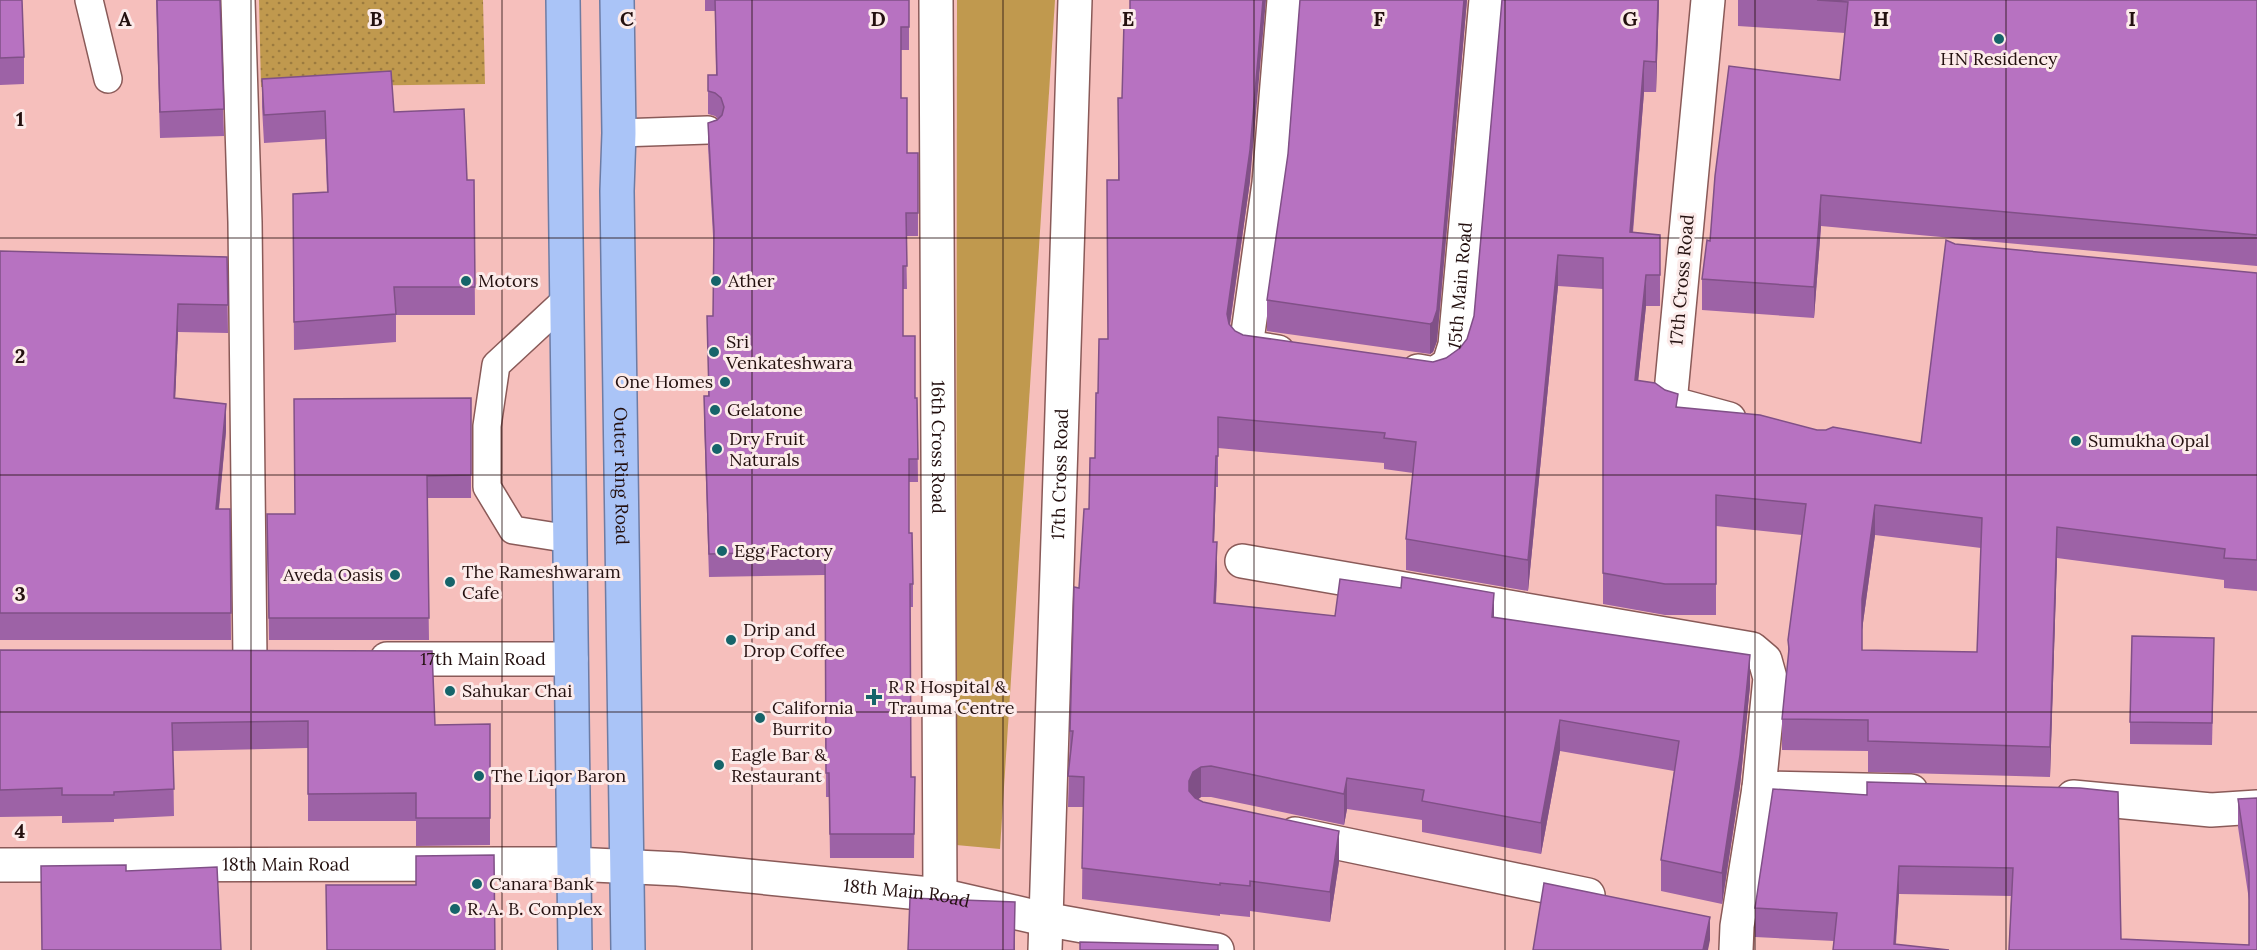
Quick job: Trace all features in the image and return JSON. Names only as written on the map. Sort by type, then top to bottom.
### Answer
[{"type":"highway","points":[[563,0],[575,950]]},
{"type":"highway","name":"Outer Ring Road","points":[[617,0],[619,133],[617,191],[628,950]]},
{"type":"street","points":[[238,0],[245,222],[250,659]]},
{"type":"street","name":"16th Cross Road","points":[[936,0],[940,895]]},
{"type":"street","name":"17th Cross Road","points":[[1045,935],[1076,0]]},
{"type":"street","points":[[1284,0],[1269,183],[1246,347],[1305,356]]},
{"type":"street","name":"15th Main Road","points":[[1388,367],[1435,374],[1449,364],[1455,345],[1486,0]]},
{"type":"street","name":"17th Cross Road","points":[[1708,0],[1670,403],[1756,426]]},
{"type":"street","points":[[1242,561],[1752,649],[1766,660],[1770,678],[1759,788],[1737,938],[1702,918]]},
{"type":"street","name":"17th Main Road","points":[[358,659],[571,659]]},
{"type":"street","points":[[1759,788],[1938,792]]},
{"type":"street","points":[[2044,796],[2079,797],[2211,810],[2257,807]]},
{"type":"street","points":[[1264,827],[1622,902]]},
{"type":"street","name":"18th Main Road","points":[[0,866],[573,864],[678,869],[940,895],[1045,935],[1217,950]]},
{"type":"lane","points":[[89,0],[108,79]]},
{"type":"lane","points":[[619,133],[708,130]]},
{"type":"lane","points":[[567,299],[496,365],[487,426],[487,487],[513,530],[570,539]]},
{"type":"shaded area","points":[[259,0],[483,0],[485,84],[261,87]]},
{"type":"shaded area","points":[[957,0],[1055,0],[1000,849],[956,845]]},
{"type":"building","points":[[0,0],[22,0],[24,57],[0,58]]},
{"type":"building","points":[[157,0],[220,0],[224,109],[160,112]]},
{"type":"building","points":[[715,0],[909,0],[909,27],[901,27],[901,98],[907,98],[907,153],[918,153],[918,213],[906,213],[907,266],[903,266],[903,336],[915,336],[915,398],[917,398],[918,459],[909,459],[909,533],[912,533],[913,584],[910,584],[911,777],[915,777],[914,834],[830,834],[829,773],[826,773],[825,551],[709,554],[704,396],[709,396],[707,316],[713,316],[714,231],[708,123],[717,120],[722,115],[724,107],[721,98],[708,91],[708,75],[717,75]]},
{"type":"building","points":[[1130,0],[1263,0],[1250,150],[1227,314],[1229,324],[1243,335],[1433,362],[1446,358],[1460,348],[1467,339],[1474,316],[1502,0],[1658,0],[1656,62],[1644,61],[1630,232],[1660,235],[1660,275],[1646,275],[1635,380],[1655,383],[1665,390],[1678,394],[1676,407],[1760,415],[1817,430],[1833,427],[1921,443],[1946,240],[1955,244],[2257,273],[2257,560],[2224,558],[2225,549],[2057,527],[2050,747],[1868,741],[1868,720],[1782,719],[1788,640],[1806,504],[1716,495],[1716,584],[1665,584],[1603,573],[1603,258],[1558,255],[1528,560],[1406,539],[1416,442],[1384,438],[1385,433],[1218,417],[1213,542],[1217,542],[1214,603],[1335,616],[1340,579],[1401,588],[1402,577],[1494,593],[1492,617],[1750,655],[1740,755],[1722,873],[1661,860],[1679,741],[1560,720],[1541,823],[1422,801],[1424,790],[1347,778],[1344,794],[1211,766],[1201,767],[1193,772],[1189,781],[1189,791],[1203,802],[1339,831],[1330,892],[1250,881],[1250,886],[1220,883],[1220,885],[1082,868],[1084,777],[1068,776],[1073,731],[1070,731],[1074,587],[1079,588],[1084,509],[1089,509],[1090,458],[1095,458],[1099,339],[1108,339],[1107,180],[1119,180],[1118,98],[1122,98],[1124,22],[1130,22]],"holes":[[[1875,505],[1982,518],[1977,652],[1862,650],[1862,599]]]},
{"type":"building","points":[[1300,0],[1464,0],[1437,310],[1430,324],[1267,300],[1288,154]]},
{"type":"building","points":[[1817,0],[2257,0],[2257,235],[1821,195],[1814,287],[1702,279],[1707,240],[1710,241],[1715,176],[1729,66],[1840,80],[1848,2]]},
{"type":"building","points":[[391,71],[394,112],[464,109],[467,180],[474,180],[475,287],[394,287],[396,314],[294,322],[293,194],[328,192],[325,111],[264,115],[262,79]]},
{"type":"building","points":[[0,251],[227,257],[228,305],[178,304],[174,398],[226,404],[216,509],[230,509],[231,613],[0,613]]},
{"type":"building","points":[[471,398],[471,475],[427,476],[429,618],[269,618],[267,514],[295,514],[294,399]]},
{"type":"building","points":[[2132,636],[2214,638],[2212,723],[2130,722]]},
{"type":"building","points":[[0,650],[432,651],[435,725],[490,724],[490,818],[416,818],[416,793],[308,794],[308,721],[172,723],[174,789],[114,792],[114,795],[62,795],[62,788],[0,790]]},
{"type":"building","points":[[1867,782],[2080,788],[2118,792],[2121,939],[2249,945],[2249,872],[2238,799],[2257,798],[2257,950],[2009,950],[2013,868],[1899,866],[1894,944],[1949,950],[1833,950],[1837,913],[1755,908],[1773,789],[1867,795]]},
{"type":"building","points":[[494,855],[495,950],[327,950],[326,885],[416,885],[416,856]]},
{"type":"building","points":[[126,865],[126,871],[217,867],[221,950],[42,950],[41,866]]},
{"type":"building","points":[[1544,883],[1710,917],[1703,950],[1533,950]]},
{"type":"building","points":[[910,898],[1015,902],[1014,950],[908,950]]},
{"type":"building","points":[[1080,942],[1218,945],[1218,950],[1080,950]]},
{"type":"place","name":"HN Residency","points":[[1999,39]]},
{"type":"place","name":"Motors","points":[[466,281]]},
{"type":"place","name":"Ather","points":[[716,281]]},
{"type":"place","name":"Sri Venkateshwara","points":[[714,352]]},
{"type":"place","name":"One Homes","points":[[725,382]]},
{"type":"place","name":"Gelatone","points":[[715,410]]},
{"type":"place","name":"Sumukha Opal","points":[[2076,441]]},
{"type":"place","name":"Dry Fruit Naturals","points":[[717,449]]},
{"type":"place","name":"Egg Factory","points":[[722,551]]},
{"type":"place","name":"Aveda Oasis","points":[[395,575]]},
{"type":"place","name":"The Rameshwaram Cafe","points":[[450,582]]},
{"type":"place","name":"Drip and Drop Coffee","points":[[731,640]]},
{"type":"place","name":"Sahukar Chai","points":[[450,691]]},
{"type":"place","name":"R R Hospital & Trauma Centre","points":[[874,697]]},
{"type":"place","name":"California Burrito","points":[[760,718]]},
{"type":"place","name":"Eagle Bar & Restaurant","points":[[719,765]]},
{"type":"place","name":"The Liqor Baron","points":[[479,776]]},
{"type":"place","name":"Canara Bank","points":[[477,884]]},
{"type":"place","name":"R. A. B. Complex","points":[[455,909]]}]
